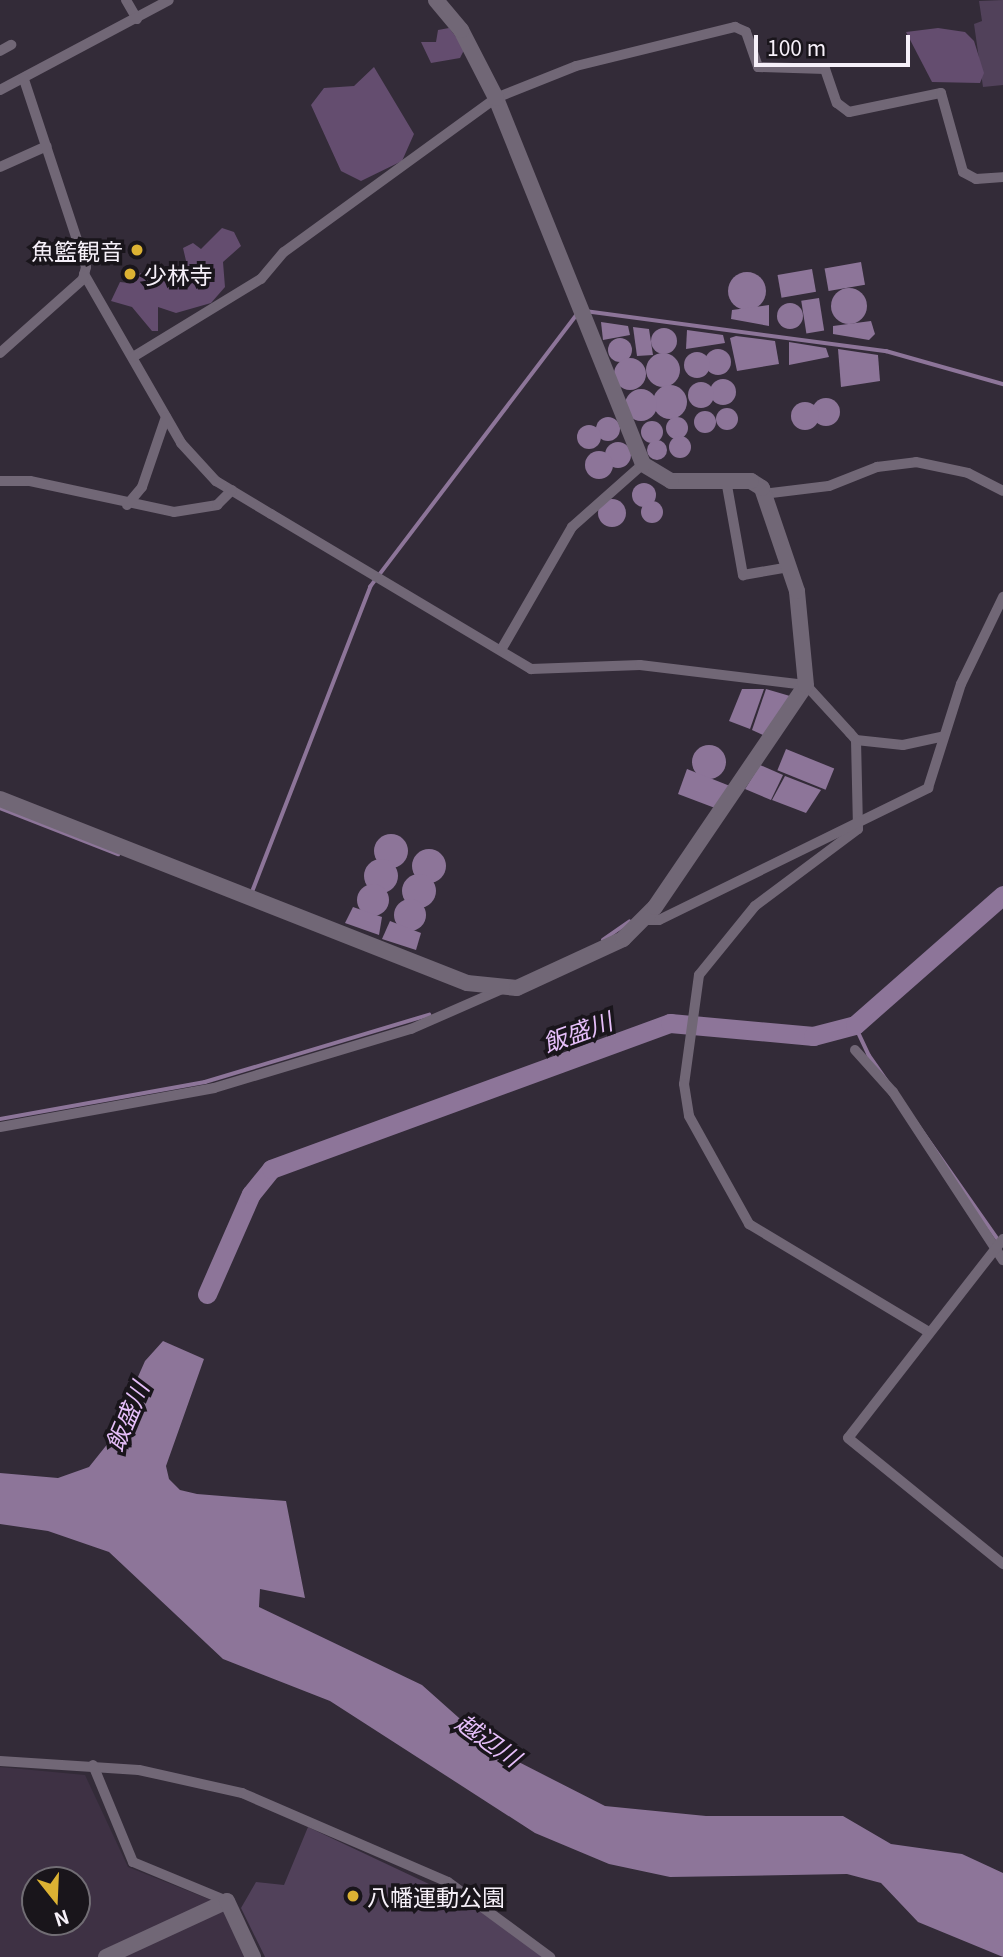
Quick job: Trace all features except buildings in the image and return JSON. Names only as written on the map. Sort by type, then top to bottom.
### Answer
[{"type":"street","points":[[126,0],[137,19]]},
{"type":"street","points":[[0,90],[169,0]]},
{"type":"street","points":[[436,0],[461,30],[496,98],[643,464],[671,481],[751,481],[763,494],[790,567],[801,609],[806,685],[856,740],[858,829],[755,905],[699,975],[692,1000],[685,1050],[689,1116],[749,1224],[929,1332]]},
{"type":"street","points":[[133,358],[261,279],[284,252],[496,98],[576,66],[741,27],[756,66],[825,69],[837,103],[849,112],[942,93],[963,172],[976,179],[1003,177]]},
{"type":"street","points":[[0,51],[11,45]]},
{"type":"street","points":[[24,79],[84,255],[84,274],[166,417],[197,461],[232,490],[541,672],[640,664],[806,685]]},
{"type":"street","points":[[0,167],[47,146]]},
{"type":"street","points":[[0,353],[84,274]]},
{"type":"street","points":[[127,505],[142,487],[166,417]]},
{"type":"street","points":[[763,494],[829,486],[877,467],[916,462],[968,472],[1003,491]]},
{"type":"street","points":[[501,650],[572,527],[643,464]]},
{"type":"street","points":[[726,480],[743,575],[790,567]]},
{"type":"street","points":[[0,481],[30,481],[127,505],[208,508],[232,490]]},
{"type":"street","points":[[642,920],[659,920],[928,788],[942,737],[1003,597]]},
{"type":"street","points":[[0,1127],[214,1088],[411,1030],[502,989],[580,962],[642,920],[806,685]]},
{"type":"street","points":[[856,740],[903,745],[942,737]]},
{"type":"street","points":[[0,799],[467,983],[502,989]]},
{"type":"street","points":[[855,1050],[892,1092],[1003,1260]]},
{"type":"street","points":[[1003,1238],[848,1438],[1003,1564]]},
{"type":"street","points":[[0,1761],[93,1765],[187,1779],[271,1804],[448,1882],[550,1957]]},
{"type":"street","points":[[93,1765],[133,1862],[227,1901],[253,1957]]},
{"type":"street","points":[[106,1957],[227,1901]]},
{"type":"shaded area","points":[[1003,0],[1003,85],[983,87],[974,24],[982,21],[979,1]]},
{"type":"shaded area","points":[[449,28],[465,48],[460,58],[431,63],[421,42],[436,42],[438,30]]},
{"type":"shaded area","points":[[938,28],[965,32],[974,41],[984,73],[980,83],[932,82],[906,32]]},
{"type":"shaded area","points":[[374,67],[414,134],[402,161],[361,181],[341,171],[311,105],[324,88],[354,86]]},
{"type":"shaded area","points":[[222,228],[234,232],[241,246],[223,262],[225,287],[211,303],[176,313],[158,307],[158,331],[152,331],[132,307],[111,301],[120,282],[129,283],[140,273],[155,279],[187,265],[183,248],[193,243],[201,249]]},
{"type":"shaded area","points":[[0,1767],[85,1775],[128,1867],[221,1904],[246,1957],[0,1957]]},
{"type":"shaded area","name":"八幡運動公園","points":[[308,1827],[482,1909],[543,1957],[265,1957],[241,1908],[256,1882],[284,1885]]},
{"type":"water","points":[[861,262],[865,285],[829,291],[825,268]]},
{"type":"water","points":[[812,269],[816,292],[782,298],[778,275]]},
{"type":"water","points":[[747,272],[760,278],[766,291],[760,304],[747,310],[734,304],[728,291],[734,278]]},
{"type":"water","points":[[849,288],[862,293],[867,306],[862,319],[849,324],[836,319],[831,306],[836,293]]},
{"type":"water","points":[[819,298],[824,331],[806,333],[801,301]]},
{"type":"water","points":[[790,303],[799,307],[803,316],[799,325],[790,329],[781,325],[777,316],[781,307]]},
{"type":"water","points":[[769,305],[769,326],[731,319],[732,310]]},
{"type":"water","points":[[871,321],[875,334],[869,340],[833,334],[833,326]]},
{"type":"water","points":[[601,322],[628,326],[630,335],[603,340]]},
{"type":"water","points":[[633,327],[649,329],[653,355],[637,356]]},
{"type":"water","points":[[664,328],[673,332],[677,341],[673,350],[664,354],[655,350],[651,341],[655,332]]},
{"type":"water","points":[[687,330],[723,335],[725,343],[686,349]]},
{"type":"water","points":[[736,336],[775,341],[779,364],[737,371],[730,338]]},
{"type":"water","points":[[620,338],[631,345],[632,350],[625,361],[620,362],[609,355],[608,350],[615,339]]},
{"type":"water","points":[[789,342],[826,348],[829,357],[789,365]]},
{"type":"water","points":[[718,349],[727,353],[731,362],[727,371],[718,375],[709,371],[705,362],[709,353]]},
{"type":"water","points":[[838,349],[878,355],[880,381],[841,387]]},
{"type":"water","points":[[697,352],[706,356],[710,365],[706,374],[697,378],[688,374],[684,365],[688,356]]},
{"type":"water","points":[[663,353],[675,358],[680,370],[675,382],[663,387],[651,382],[646,370],[651,358]]},
{"type":"water","points":[[630,358],[641,363],[646,374],[641,385],[630,390],[619,385],[614,374],[619,363]]},
{"type":"water","points":[[723,379],[732,383],[736,392],[732,401],[723,405],[714,401],[710,392],[714,383]]},
{"type":"water","points":[[701,382],[710,386],[714,395],[710,404],[701,408],[692,404],[688,395],[692,386]]},
{"type":"water","points":[[670,385],[682,390],[687,402],[682,414],[670,419],[658,414],[653,402],[658,390]]},
{"type":"water","points":[[641,389],[652,394],[657,405],[652,416],[641,421],[630,416],[625,405],[630,394]]},
{"type":"water","points":[[826,398],[836,402],[840,412],[836,422],[826,426],[816,422],[812,412],[816,402]]},
{"type":"water","points":[[805,402],[815,406],[819,416],[815,426],[805,430],[795,426],[791,416],[795,406]]},
{"type":"water","points":[[727,408],[735,411],[738,419],[735,427],[727,430],[719,427],[716,419],[719,411]]},
{"type":"water","points":[[705,411],[713,414],[716,422],[713,430],[705,433],[697,430],[694,422],[697,414]]},
{"type":"water","points":[[608,417],[617,420],[620,429],[617,438],[608,441],[599,438],[596,429],[599,420]]},
{"type":"water","points":[[677,417],[685,420],[688,428],[685,436],[677,439],[669,436],[666,428],[669,420]]},
{"type":"water","points":[[648,421],[656,421],[663,428],[663,436],[656,443],[648,443],[641,436],[641,428]]},
{"type":"water","points":[[589,425],[598,428],[601,437],[598,446],[589,449],[580,446],[577,437],[580,428]]},
{"type":"water","points":[[680,436],[690,443],[691,447],[684,457],[680,458],[670,451],[669,447],[676,437]]},
{"type":"water","points":[[657,440],[664,443],[667,450],[664,457],[657,460],[650,457],[647,450],[650,443]]},
{"type":"water","points":[[618,442],[627,446],[631,455],[627,464],[618,468],[609,464],[605,455],[609,446]]},
{"type":"water","points":[[599,451],[609,455],[613,465],[609,475],[599,479],[589,475],[585,465],[589,455]]},
{"type":"water","points":[[644,483],[652,487],[656,495],[652,503],[644,507],[636,503],[632,495],[636,487]]},
{"type":"water","points":[[612,499],[622,503],[626,513],[622,523],[612,527],[602,523],[598,513],[602,503]]},
{"type":"water","points":[[652,501],[660,504],[663,512],[660,520],[652,523],[644,520],[641,512],[644,504]]},
{"type":"water","points":[[742,689],[764,689],[750,729],[729,721]]},
{"type":"water","points":[[766,689],[790,696],[763,735],[752,730]]},
{"type":"water","points":[[709,745],[721,750],[726,762],[721,774],[709,779],[697,774],[692,762],[697,750]]},
{"type":"water","points":[[786,749],[834,768],[826,790],[777,770]]},
{"type":"water","points":[[760,765],[783,775],[771,800],[745,789]]},
{"type":"water","points":[[687,769],[730,786],[715,808],[678,794]]},
{"type":"water","points":[[785,776],[821,790],[806,813],[772,800]]},
{"type":"water","points":[[391,834],[403,839],[408,851],[403,863],[391,868],[379,863],[374,851],[379,839]]},
{"type":"water","points":[[429,849],[441,854],[446,866],[441,878],[429,883],[417,878],[412,866],[417,854]]},
{"type":"water","points":[[381,859],[393,864],[398,876],[393,888],[381,893],[369,888],[364,876],[369,864]]},
{"type":"water","points":[[419,874],[431,879],[436,891],[431,903],[419,908],[407,903],[402,891],[407,879]]},
{"type":"water","points":[[373,884],[384,889],[389,900],[384,911],[373,916],[362,911],[357,900],[362,889]]},
{"type":"water","points":[[410,899],[421,904],[426,915],[421,926],[410,931],[399,926],[394,915],[399,904]]},
{"type":"water","points":[[353,907],[382,917],[379,935],[345,923]]},
{"type":"water","points":[[390,921],[421,933],[416,950],[382,939]]},
{"type":"water","points":[[163,1341],[204,1359],[166,1466],[169,1479],[180,1490],[197,1494],[286,1501],[305,1598],[260,1589],[259,1607],[422,1685],[495,1750],[605,1806],[706,1816],[843,1816],[891,1844],[962,1854],[1003,1873],[1003,1957],[918,1922],[881,1883],[847,1874],[670,1877],[609,1864],[535,1833],[330,1701],[223,1659],[109,1552],[48,1531],[0,1524],[0,1473],[58,1478],[89,1467],[109,1442],[145,1361]]},
{"type":"waterway","points":[[585,311],[886,351],[1003,384]]},
{"type":"waterway","points":[[252,892],[370,587],[578,313]]},
{"type":"waterway","points":[[0,808],[118,854]]},
{"type":"waterway","name":"飯盛川","points":[[207,1294],[251,1194],[271,1169],[670,1023],[813,1036],[855,1025],[1003,895]]},
{"type":"waterway","points":[[603,940],[629,922]]},
{"type":"waterway","points":[[0,1119],[205,1082],[429,1015]]},
{"type":"waterway","points":[[855,1025],[869,1055],[998,1239]]},
{"type":"place","name":"魚籃観音","points":[[137,250]]},
{"type":"place","name":"少林寺","points":[[130,274]]},
{"type":"place","name":"八幡運動公園","points":[[353,1896]]},
{"type":"water label","name":"越辺川","points":[[489,1739]]}]
